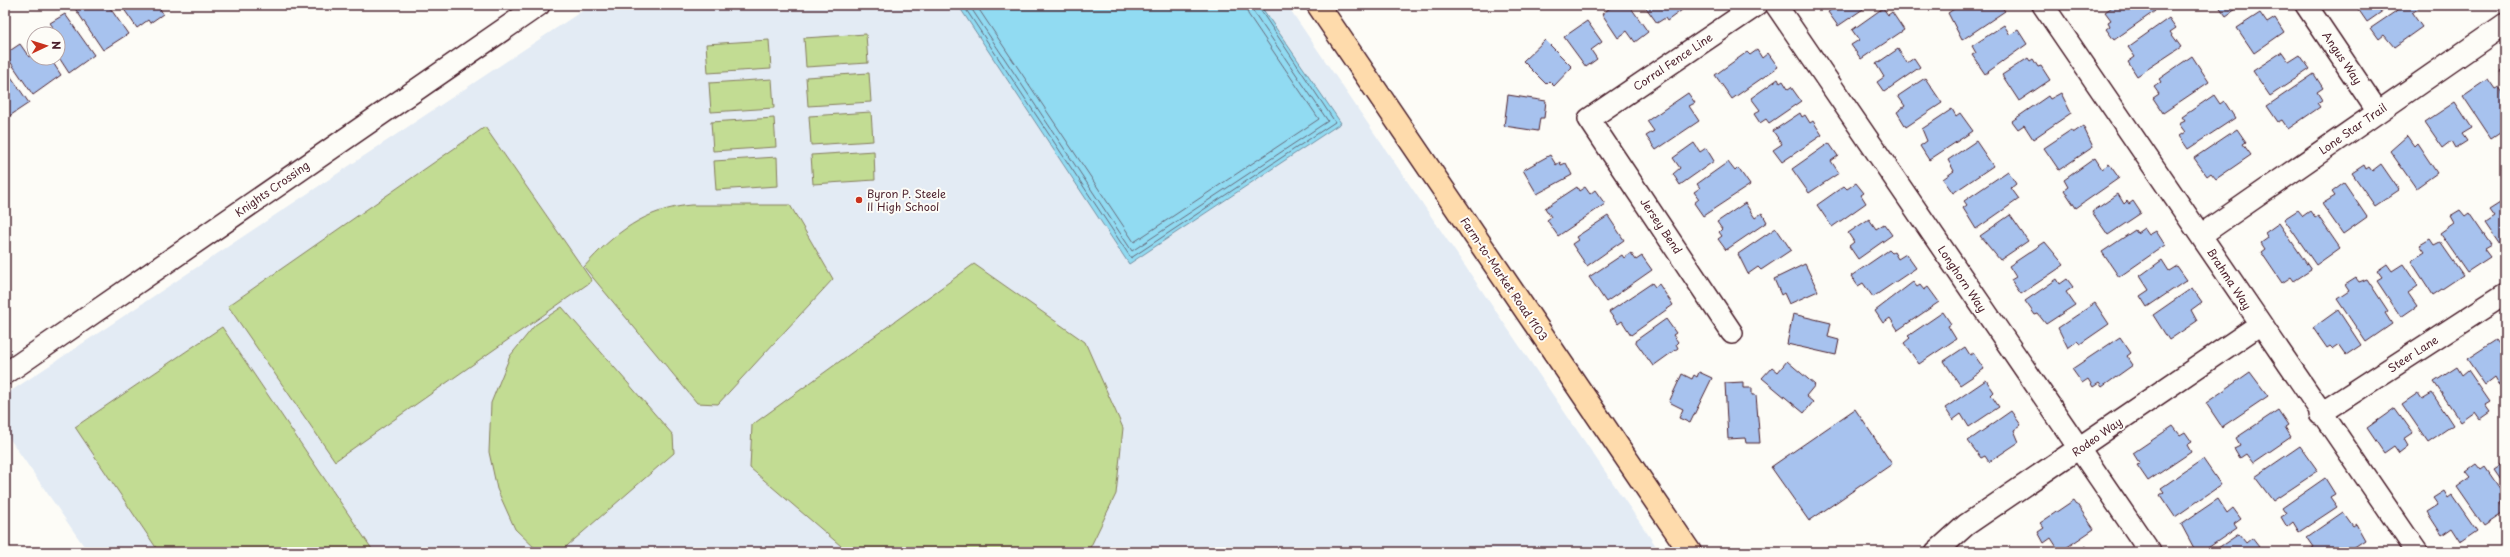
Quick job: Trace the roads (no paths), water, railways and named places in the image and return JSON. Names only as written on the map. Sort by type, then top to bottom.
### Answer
[{"type":"main road","name":"Farm-to-Market Road 1103","points":[[1318,5],[1690,552]]},
{"type":"street","name":"Knights Crossing","points":[[5,374],[539,5]]},
{"type":"street","name":"Corral Fence Line","points":[[1589,119],[1756,5]]},
{"type":"street","name":"Longhorn Way","points":[[1776,5],[2150,552]]},
{"type":"street","name":"Brahma Way","points":[[2042,5],[2201,235],[2320,414],[2416,552]]},
{"type":"street","name":"Angus Way","points":[[2306,5],[2378,112]]},
{"type":"street","name":"Lone Star Trail","points":[[2201,235],[2505,24]]},
{"type":"street","name":"Jersey Bend","points":[[1589,119],[1732,333]]},
{"type":"street","name":"Steer Lane","points":[[2320,414],[2505,294]]},
{"type":"street","name":"Rodeo Way","points":[[1936,552],[1966,525],[2079,450],[2259,324]]},
{"type":"water","points":[[958,5],[1260,5],[1341,123],[1129,264]]},
{"type":"place","name":"Byron P. Steele II High School","points":[[859,200]]}]
